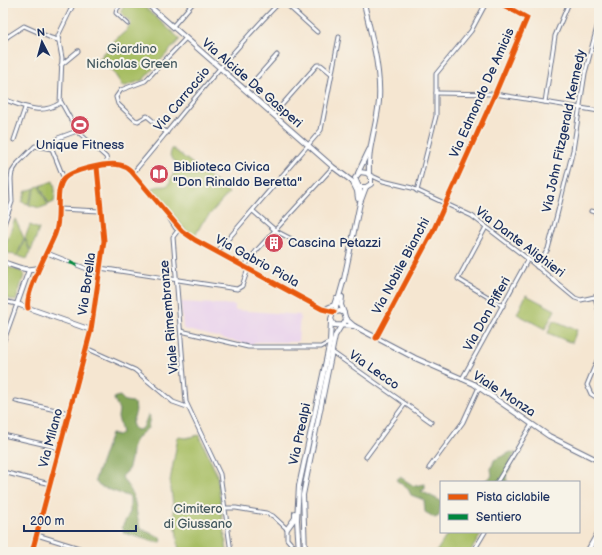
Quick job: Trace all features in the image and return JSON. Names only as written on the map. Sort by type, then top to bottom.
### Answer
[{"type":"main road","name":"Via Alcide De Gasperi","points":[[146,3],[333,167],[358,186]]},
{"type":"main road","points":[[358,186],[366,187],[371,184],[371,144],[376,122],[379,83],[364,3]]},
{"type":"main road","points":[[360,203],[357,175],[371,144]]},
{"type":"main road","points":[[90,167],[111,165]]},
{"type":"main road","points":[[28,308],[28,302],[37,274],[57,228],[61,185],[64,178],[90,167],[111,165],[126,167],[133,173],[179,228]]},
{"type":"main road","points":[[346,178],[365,172],[370,175]]},
{"type":"main road","points":[[351,182],[357,191],[360,203]]},
{"type":"main road","points":[[342,284],[335,312],[331,319],[335,326],[342,325],[346,319],[341,301],[344,279],[360,203],[366,187]]},
{"type":"main road","name":"Via Gabrio Piola","points":[[179,228],[246,268],[323,309],[335,312]]},
{"type":"main road","points":[[3,262],[37,274]]},
{"type":"main road","points":[[29,271],[41,267]]},
{"type":"main road","points":[[29,271],[17,304],[91,330]]},
{"type":"main road","points":[[323,309],[336,302],[344,279]]},
{"type":"main road","name":"Via Gabrio Piola","points":[[323,309],[331,319]]},
{"type":"main road","points":[[335,312],[340,311],[344,313]]},
{"type":"main road","name":"Via Prealpi","points":[[304,552],[303,495],[330,352],[331,319]]},
{"type":"main road","name":"Viale Monza","points":[[346,319],[354,326],[415,358],[479,387],[549,436],[599,461]]},
{"type":"main road","name":"Viale Monza","points":[[342,325],[354,326]]},
{"type":"main road","name":"Via Prealpi","points":[[300,552],[298,503],[303,463],[330,352],[335,336],[342,325]]},
{"type":"main road","name":"Via Milano","points":[[32,552],[91,330]]},
{"type":"main road","points":[[287,529],[295,518],[298,503]]},
{"type":"main road","points":[[587,552],[599,531]]},
{"type":"main road","points":[[293,546],[296,552]]},
{"type":"street","points":[[74,3],[59,33],[58,40],[62,64],[61,102],[77,131],[107,158],[111,165]]},
{"type":"street","points":[[122,3],[117,9],[116,13],[128,24]]},
{"type":"street","points":[[173,26],[193,3]]},
{"type":"street","name":"Via Carroccio","points":[[133,173],[242,40],[279,3]]},
{"type":"street","points":[[285,3],[317,32]]},
{"type":"street","points":[[417,191],[436,116],[435,79],[437,72],[471,31],[486,3]]},
{"type":"street","name":"Via Edmondo De Amicis","points":[[445,204],[495,94],[527,18],[500,3]]},
{"type":"street","points":[[545,102],[555,36],[568,5]]},
{"type":"street","name":"Via John Fitzgerald Kennedy","points":[[537,266],[550,246],[571,158],[585,73],[599,20]]},
{"type":"street","points":[[3,42],[7,37],[24,26],[58,40]]},
{"type":"street","points":[[3,29],[7,37]]},
{"type":"street","points":[[217,252],[320,133],[324,124],[339,37]]},
{"type":"street","points":[[167,133],[147,116],[137,121],[118,104],[116,100],[117,93],[123,89],[145,81],[186,38]]},
{"type":"street","points":[[62,64],[78,51]]},
{"type":"street","points":[[246,90],[277,55]]},
{"type":"street","points":[[274,114],[317,65],[321,65],[332,74]]},
{"type":"street","points":[[436,93],[495,94],[599,111]]},
{"type":"street","points":[[3,98],[25,108],[39,110],[47,110],[61,102]]},
{"type":"street","points":[[14,140],[25,108]]},
{"type":"street","points":[[52,149],[58,138],[77,131]]},
{"type":"street","points":[[3,227],[12,202],[10,180],[14,170],[34,147],[52,149]]},
{"type":"street","points":[[52,149],[64,178]]},
{"type":"street","points":[[105,165],[107,158]]},
{"type":"street","name":"Via Borella","points":[[91,330],[104,241],[104,220],[100,211],[97,167]]},
{"type":"street","points":[[100,268],[237,289],[241,288],[246,268],[257,250],[333,167]]},
{"type":"street","name":"Via Dante Alighieri","points":[[370,175],[383,181],[417,191],[472,216],[537,266],[575,298],[581,300],[597,296]]},
{"type":"street","points":[[371,184],[383,181]]},
{"type":"street","name":"Via Nobile Bianchi","points":[[376,338],[445,204]]},
{"type":"street","points":[[59,209],[100,211]]},
{"type":"street","points":[[253,210],[276,231],[299,243]]},
{"type":"street","points":[[591,211],[599,213]]},
{"type":"street","points":[[486,227],[458,279],[503,306]]},
{"type":"street","name":"Viale Rimembranze","points":[[179,228],[173,237],[175,280],[187,407]]},
{"type":"street","points":[[47,253],[70,262]]},
{"type":"street","name":"Via Don Pifferi","points":[[462,379],[528,259]]},
{"type":"street","points":[[77,265],[100,274]]},
{"type":"street","points":[[597,296],[599,312]]},
{"type":"street","points":[[3,301],[17,304],[3,343]]},
{"type":"street","points":[[181,331],[248,347],[321,347],[330,342]]},
{"type":"street","name":"Via Lecco","points":[[321,347],[431,422]]},
{"type":"street","points":[[86,348],[135,370],[172,402],[187,407],[220,474],[231,552]]},
{"type":"street","points":[[599,356],[587,385],[591,394],[599,399]]},
{"type":"street","points":[[429,468],[463,422],[479,387]]},
{"type":"street","points":[[16,401],[69,413]]},
{"type":"street","name":"Via Lecco","points":[[366,458],[405,404]]},
{"type":"street","points":[[498,481],[532,424]]},
{"type":"street","points":[[3,435],[60,448]]},
{"type":"street","points":[[3,472],[50,484]]},
{"type":"street","points":[[225,508],[236,508],[266,513],[273,516],[287,529],[287,539],[293,546]]},
{"type":"street","points":[[473,552],[484,533]]},
{"type":"street","points":[[37,534],[92,552]]},
{"type":"shaded area","points":[[181,302],[235,305],[235,310],[300,315],[298,342],[255,342],[251,345],[183,329]]},
{"type":"green space","name":"Giardino Nicholas Green","points":[[127,3],[140,3],[180,39],[143,80],[123,87],[112,70],[91,63],[103,56],[102,54],[108,50],[106,47],[126,31],[131,23],[120,11]]},
{"type":"green space","points":[[172,148],[229,193],[202,223],[195,236],[186,231],[152,189],[168,185],[170,182],[178,165],[170,156]]},
{"type":"green space","points":[[53,181],[55,189],[54,202],[49,204],[40,186]]},
{"type":"green space","points":[[39,186],[48,205],[40,208],[29,205],[36,187]]},
{"type":"green space","points":[[35,188],[28,204],[22,202],[26,191]]},
{"type":"green space","points":[[15,219],[24,238],[17,256],[3,251]]},
{"type":"green space","points":[[30,225],[39,229],[31,251],[25,238]]},
{"type":"green space","points":[[25,239],[30,252],[27,259],[18,256]]},
{"type":"green space","points":[[3,265],[22,272],[24,275],[16,301],[3,297]]},
{"type":"green space","points":[[526,295],[555,310],[545,329],[517,314]]},
{"type":"green space","points":[[553,320],[577,330],[572,343],[548,333]]},
{"type":"green space","points":[[120,396],[125,401],[133,402],[135,405],[136,412],[132,423],[134,428],[138,430],[143,428],[148,415],[150,416],[148,428],[136,439],[132,448],[128,470],[122,477],[132,493],[141,529],[160,537],[162,541],[159,543],[124,533],[122,527],[130,512],[130,497],[99,486],[95,480],[111,434],[118,435],[122,433],[118,417],[119,410],[114,399],[115,397]]},
{"type":"green space","name":"Cimitero di Giussano","points":[[199,435],[217,475],[227,552],[179,552],[170,481],[178,437],[186,438]]},
{"type":"green space","points":[[511,452],[516,453],[511,460],[510,469],[506,475],[507,481],[484,481],[492,476],[491,469],[494,460]]},
{"type":"green space","points":[[400,477],[414,486],[425,484],[425,489],[421,491],[440,500],[439,516],[435,518],[425,512],[424,500],[411,495],[408,489],[396,480]]},
{"type":"green space","points":[[448,533],[482,533],[470,552],[436,552]]},
{"type":"marked path","points":[[70,262],[77,265]]},
{"type":"cycle path","points":[[376,338],[434,229],[495,94],[527,18],[500,3]]},
{"type":"cycle path","points":[[28,308],[28,301],[33,282],[57,228],[58,199],[60,186],[63,180],[67,176],[81,170],[115,164],[123,166],[131,171],[182,231],[195,240],[322,309],[334,312]]},
{"type":"cycle path","points":[[32,552],[91,330],[104,241],[97,167]]},
{"type":"place","name":"Unique Fitness","points":[[80,125]]},
{"type":"place","name":"Biblioteca Civica \"Don Rinaldo Beretta\"","points":[[159,174]]},
{"type":"place","name":"Cascina Petazzi","points":[[274,243]]}]
